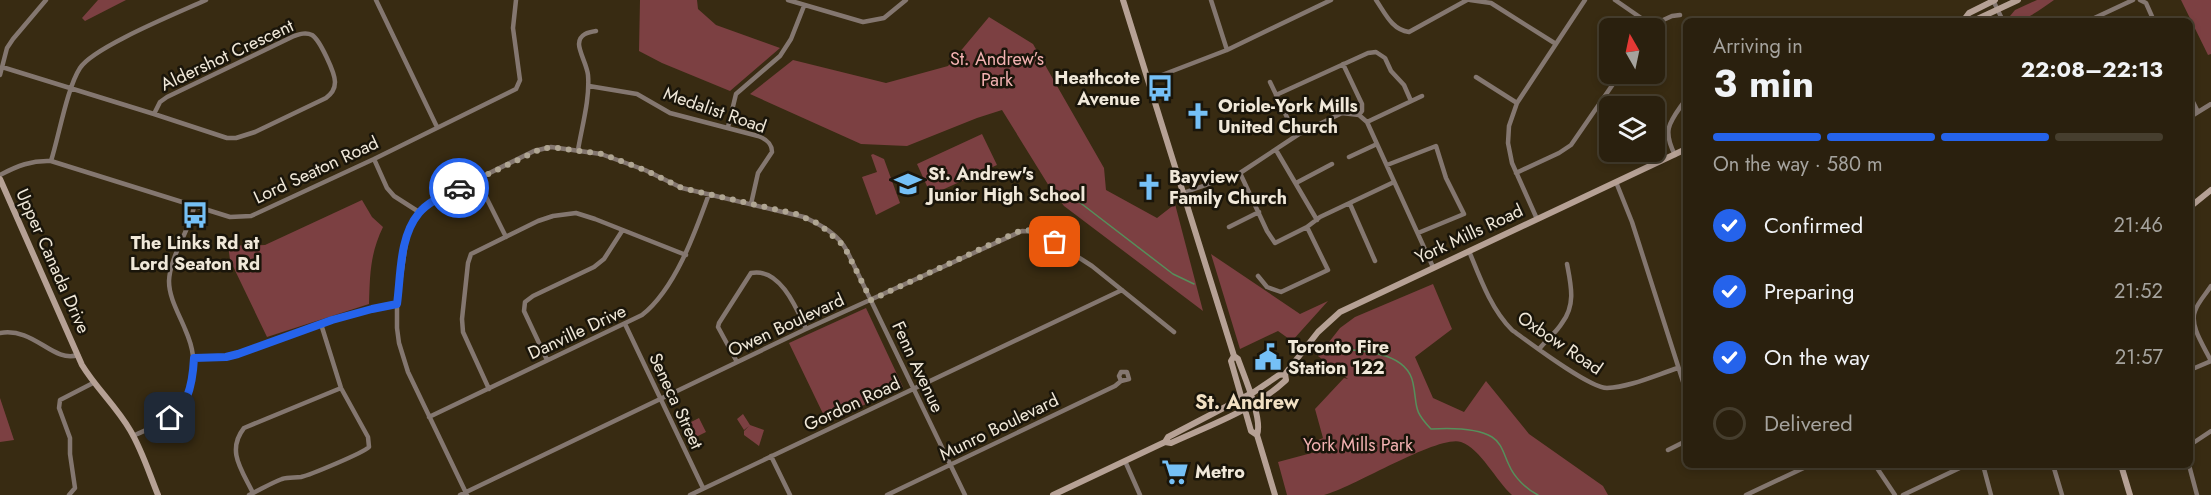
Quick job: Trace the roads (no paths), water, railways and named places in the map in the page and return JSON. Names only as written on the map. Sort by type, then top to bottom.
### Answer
[{"type":"main road","points":[[1123,0],[1234,356],[1238,359],[1250,395],[1260,429],[1257,435]]},
{"type":"main road","points":[[1966,18],[1969,13],[1994,0]]},
{"type":"main road","points":[[1980,18],[2018,0]]},
{"type":"main road","name":"York Mills Road","points":[[1053,495],[1165,442],[1168,437],[1250,395],[1279,375],[1285,374],[1318,332],[1340,312],[1683,152]]},
{"type":"main road","name":"Upper Canada Drive","points":[[0,177],[78,355],[93,383],[114,406],[133,436],[158,495]]},
{"type":"main road","points":[[2193,205],[2211,190]]},
{"type":"main road","points":[[1234,356],[1231,361],[1241,399],[1251,431],[1257,435],[1275,495]]},
{"type":"main road","name":"York Mills Road","points":[[1165,442],[1171,443],[1253,405],[1286,380],[1285,374]]},
{"type":"main road","points":[[2122,468],[2130,495]]},
{"type":"street","points":[[0,75],[7,48],[46,0]]},
{"type":"street","points":[[51,161],[72,88],[79,70],[92,55],[206,0]]},
{"type":"street","points":[[376,0],[438,127]]},
{"type":"street","name":"Lord Seaton Road","points":[[0,177],[26,163],[51,161],[230,217],[251,216],[510,92],[519,84],[520,75],[513,28],[516,0]]},
{"type":"street","points":[[788,0],[863,22],[884,18],[906,0]]},
{"type":"street","points":[[1211,0],[1227,50]]},
{"type":"street","points":[[1149,80],[1227,50],[1331,0]]},
{"type":"street","points":[[1376,0],[1393,24],[1401,31],[1409,32],[1469,0],[1491,3],[1556,44]]},
{"type":"street","points":[[1537,219],[1516,173],[1508,143],[1511,118],[1517,103],[1585,0]]},
{"type":"street","points":[[1615,0],[1638,18]]},
{"type":"street","points":[[1994,0],[2002,18]]},
{"type":"street","points":[[2094,18],[2133,0]]},
{"type":"street","points":[[2140,0],[2146,3],[2153,18]]},
{"type":"street","points":[[728,127],[736,94],[780,56],[791,39],[804,6]]},
{"type":"street","points":[[1665,19],[1680,15]]},
{"type":"street","points":[[578,150],[588,86],[587,70],[579,45],[586,33],[596,31]]},
{"type":"street","name":"Aldershot Crescent","points":[[2,67],[227,138],[243,137],[326,98],[335,87],[334,76],[319,42],[305,33],[294,36],[167,97],[160,102],[154,114]]},
{"type":"street","points":[[1276,95],[1368,52],[1376,52],[1381,54],[1391,71],[1404,85],[1411,101]]},
{"type":"street","points":[[1343,64],[1362,104],[1362,111],[1359,115]]},
{"type":"street","points":[[1476,77],[1517,103]]},
{"type":"street","points":[[1270,82],[1296,136]]},
{"type":"street","points":[[1516,173],[1571,145],[1613,84]]},
{"type":"street","name":"Medalist Road","points":[[588,86],[637,94],[670,112],[763,138],[772,148],[770,157],[758,174],[751,204]]},
{"type":"street","points":[[1367,122],[1422,96]]},
{"type":"street","points":[[2193,102],[2198,112]]},
{"type":"street","points":[[1675,154],[1668,138],[1667,128],[1683,104]]},
{"type":"street","points":[[2193,115],[2211,104]]},
{"type":"street","points":[[1183,193],[1240,173],[1296,136],[1342,113],[1359,115],[1367,122],[1433,267]]},
{"type":"street","points":[[1349,157],[1377,144]]},
{"type":"street","points":[[1387,165],[1436,146],[1446,178],[1464,214],[1418,233]]},
{"type":"street","name":"Fenn Avenue","points":[[419,212],[433,201],[543,148],[578,150],[607,156],[645,170],[675,186],[804,217],[830,232],[844,246],[965,495]]},
{"type":"street","points":[[1276,150],[1317,220]]},
{"type":"street","points":[[374,159],[387,188],[394,196],[419,212],[405,242],[397,304],[400,349],[464,494]]},
{"type":"street","points":[[1296,183],[1332,164]]},
{"type":"street","points":[[1240,173],[1275,243],[1394,182]]},
{"type":"street","points":[[477,179],[506,237]]},
{"type":"street","points":[[1616,182],[1632,222],[1683,382]]},
{"type":"street","name":"Danville Drive","points":[[429,417],[625,324],[650,309],[686,255],[709,194]]},
{"type":"street","points":[[1350,204],[1375,261]]},
{"type":"street","points":[[133,436],[174,416],[181,410],[189,390],[194,358],[189,337],[171,295],[169,280],[173,262],[186,234],[194,207]]},
{"type":"street","points":[[1229,227],[1259,212]]},
{"type":"street","points":[[489,388],[463,332],[462,319],[471,254],[538,221],[570,213],[584,214],[686,255]]},
{"type":"street","points":[[1258,276],[1267,287],[1281,292],[1328,270],[1307,227]]},
{"type":"street","name":"Owen Boulevard","points":[[464,494],[806,329],[1007,236],[1026,230],[1039,232],[1092,266],[1174,332]]},
{"type":"street","points":[[547,360],[524,311],[525,302],[594,267],[604,259],[622,231]]},
{"type":"street","name":"Oxbow Road","points":[[1468,251],[1496,311],[1512,330],[1586,381],[1600,387],[1626,385],[1678,368]]},
{"type":"street","points":[[1540,348],[1563,323],[1570,307],[1572,291],[1567,264]]},
{"type":"street","points":[[737,362],[718,327],[751,273],[762,274],[786,290],[806,329]]},
{"type":"street","points":[[2193,369],[2211,361],[2194,324],[2193,316],[2195,309],[2211,286]]},
{"type":"street","name":"Gordon Road","points":[[690,495],[1122,290]]},
{"type":"street","points":[[194,358],[226,357],[321,324],[397,304]]},
{"type":"street","points":[[321,324],[341,388],[368,437],[368,449],[309,474],[285,478],[251,494],[236,457],[237,442],[244,428],[341,388]]},
{"type":"street","name":"Seneca Street","points":[[625,324],[704,489]]},
{"type":"street","points":[[0,333],[11,332],[28,336],[65,357],[78,355]]},
{"type":"street","name":"Munro Boulevard","points":[[887,495],[1115,386],[1121,381]]},
{"type":"street","points":[[69,495],[76,483],[70,454],[70,438],[59,408],[60,400],[93,383]]},
{"type":"street","points":[[2193,443],[2211,431]]},
{"type":"street","points":[[1668,450],[1683,442]]},
{"type":"street","points":[[771,456],[790,495]]},
{"type":"street","points":[[1125,461],[1140,495]]},
{"type":"street","points":[[1746,495],[1804,468]]},
{"type":"street","points":[[1877,468],[1895,495]]},
{"type":"street","points":[[1902,495],[1960,468]]},
{"type":"street","points":[[1984,468],[1991,495]]},
{"type":"street","points":[[2054,468],[2062,495]]},
{"type":"street","points":[[2191,468],[2198,495]]},
{"type":"waterway","points":[[1074,198],[1173,274],[1194,284]]},
{"type":"waterway","points":[[1341,349],[1384,355],[1403,365],[1413,383],[1418,412],[1431,429],[1471,430],[1492,437],[1500,446],[1517,478],[1538,495]]},
{"type":"place","name":"Heathcote Avenue","points":[[1160,88]]},
{"type":"place","name":"Oriole-York Mills United Church","points":[[1198,116]]},
{"type":"place","name":"St. Andrew's Junior High School","points":[[908,184]]},
{"type":"place","name":"Bayview Family Church","points":[[1149,187]]},
{"type":"place","name":"The Links Rd at Lord Seaton Rd","points":[[195,215]]},
{"type":"place","name":"Toronto Fire Station 122","points":[[1268,357]]},
{"type":"place","name":"Metro","points":[[1175,472]]},
{"type":"district","name":"St. Andrew","points":[[1247,402]]},
{"type":"park label","name":"St. Andrew’s Park","points":[[997,69]]},
{"type":"park label","name":"York Mills Park","points":[[1358,445]]}]
